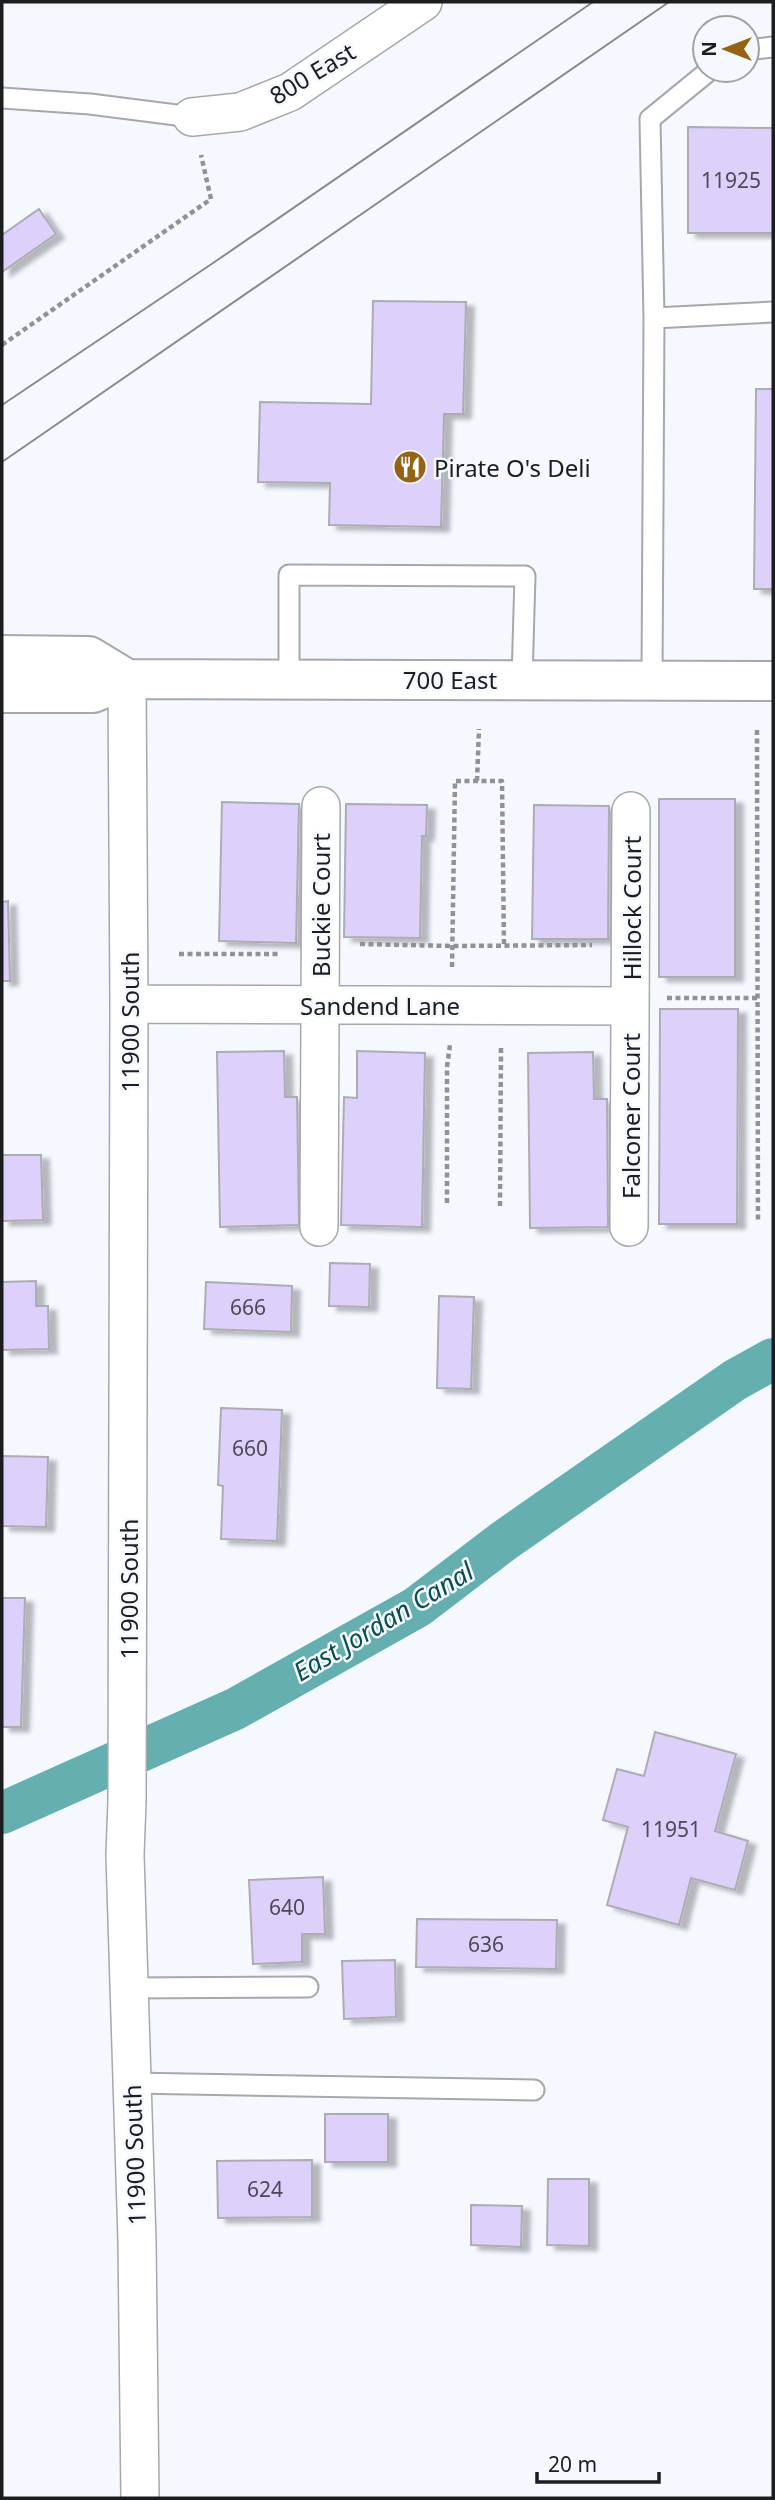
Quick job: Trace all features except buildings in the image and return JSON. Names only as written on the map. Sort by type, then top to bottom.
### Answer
[{"type":"main road","points":[[2,655],[89,656],[127,679]]},
{"type":"main road","name":"700 East","points":[[2,693],[93,693],[127,679],[773,681]]},
{"type":"street","name":"800 East","points":[[192,117],[240,112],[290,92],[423,2]]},
{"type":"street","name":"11900 South","points":[[127,679],[129,1004],[125,1855],[137,2241],[140,2498]]},
{"type":"street","name":"Buckie Court","points":[[319,1227],[321,806]]},
{"type":"street","name":"Hillock Court","points":[[631,811],[645,1002]]},
{"type":"street","name":"Sandend Lane","points":[[129,1004],[645,1002]]},
{"type":"street","name":"Falconer Court","points":[[629,1227],[645,1002]]},
{"type":"lane","points":[[652,681],[654,318],[650,119],[693,84]]},
{"type":"lane","points":[[2,97],[90,104],[192,117]]},
{"type":"lane","points":[[654,318],[773,312]]},
{"type":"lane","points":[[289,678],[289,575],[525,576],[522,680]]},
{"type":"lane","points":[[128,1988],[308,1987]]},
{"type":"lane","points":[[131,2083],[534,2090]]},
{"type":"path","points":[[2,345],[211,199],[192,117]]},
{"type":"path","points":[[477,781],[479,729]]},
{"type":"path","points":[[757,730],[758,1221]]},
{"type":"path","points":[[452,946],[455,781],[502,781],[505,946]]},
{"type":"path","points":[[348,944],[604,945]]},
{"type":"path","points":[[179,954],[292,954]]},
{"type":"path","points":[[645,1002],[757,998]]},
{"type":"path","points":[[447,1203],[447,1067],[452,1033]]},
{"type":"path","points":[[500,1206],[501,1033]]},
{"type":"waterway","name":"East Jordan Canal","points":[[2,1813],[235,1709],[417,1607],[505,1540],[735,1380],[773,1359]]},
{"type":"tram line","points":[[2,405],[593,2]]},
{"type":"tram line","points":[[2,462],[669,2]]},
{"type":"place","name":"Pirate O's Deli","points":[[410,467]]}]
